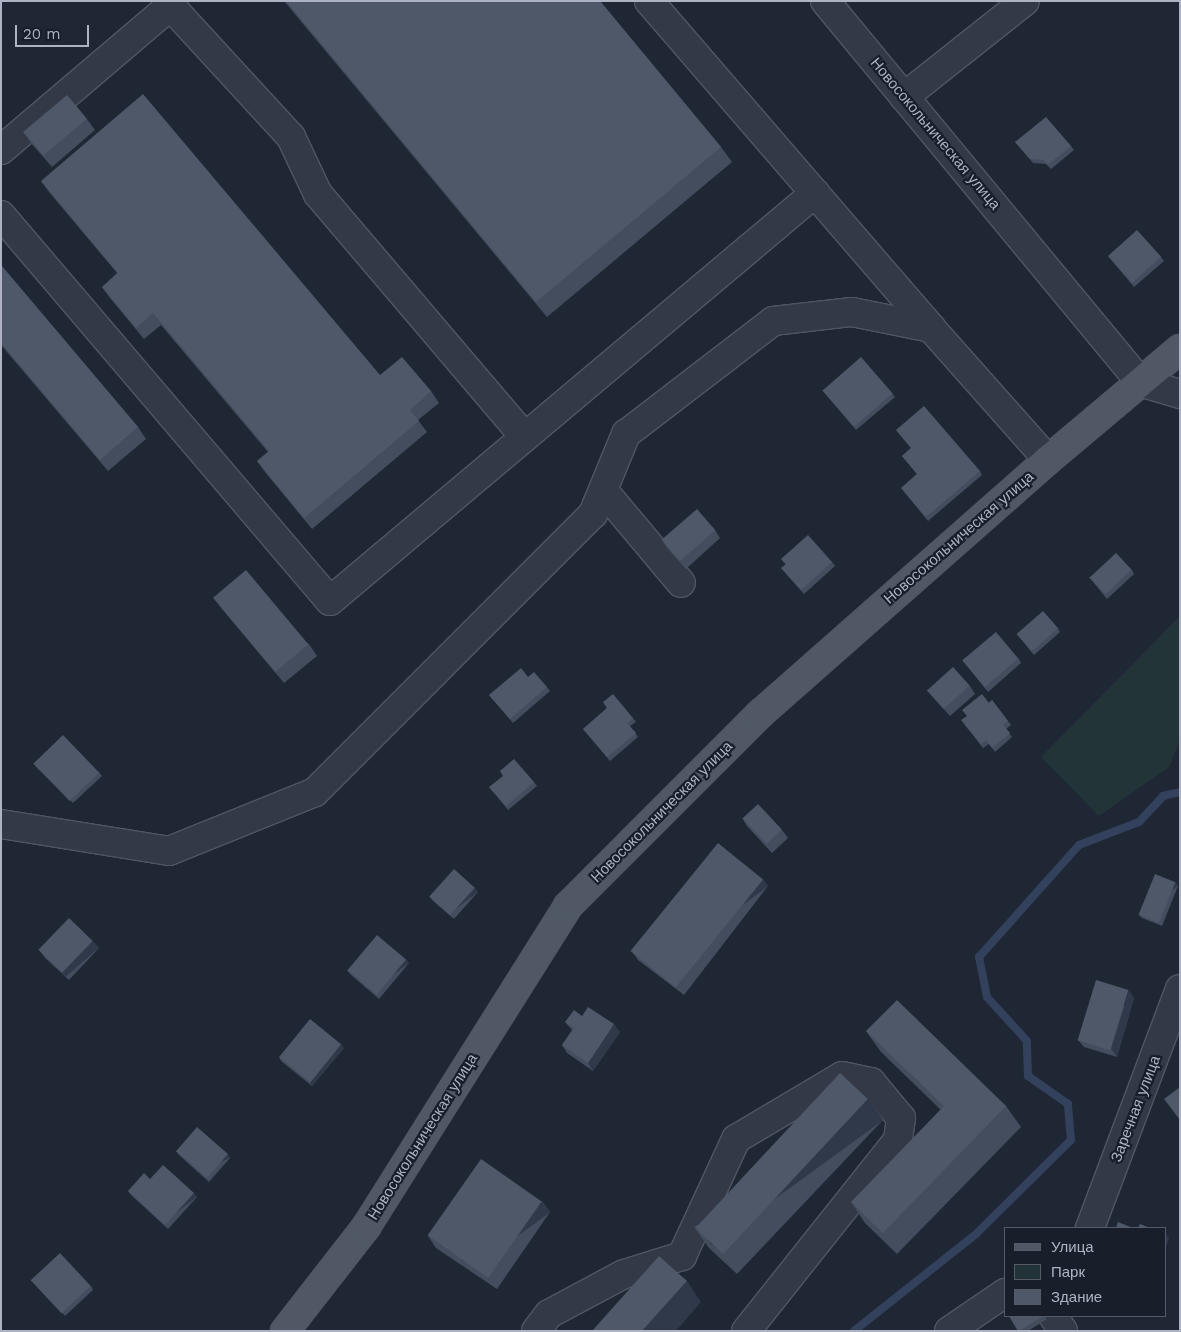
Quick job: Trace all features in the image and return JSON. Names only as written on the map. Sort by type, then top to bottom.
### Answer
[{"type":"main road","name":"Новосокольническая улица","points":[[284,1331],[366,1227],[568,906],[760,714],[1048,460],[1180,349]]},
{"type":"street","points":[[649,1],[931,328],[1048,460]]},
{"type":"street","name":"Новосокольническая улица","points":[[825,1],[1140,382]]},
{"type":"street","points":[[904,97],[1025,1]]},
{"type":"street","points":[[1,150],[168,4],[292,137],[318,194],[525,437]]},
{"type":"street","points":[[1,215],[330,601],[816,193]]},
{"type":"street","points":[[1,824],[168,851],[315,792],[593,514],[626,434],[774,321],[852,312],[931,328]]},
{"type":"street","points":[[1140,382],[1180,394]]},
{"type":"street","points":[[603,490],[681,583]]},
{"type":"street","name":"Заречная улица","points":[[1090,1227],[1174,1028],[1180,989]]},
{"type":"street","points":[[536,1331],[549,1314],[624,1274],[682,1256],[736,1139],[842,1076],[871,1082],[901,1118],[898,1140],[746,1331]]},
{"type":"street","points":[[950,1331],[1004,1294]]},
{"type":"street","points":[[1054,1317],[1063,1331]]},
{"type":"green space","points":[[1180,616],[1180,741],[1169,767],[1099,816],[1041,757]]},
{"type":"building","points":[[286,1],[600,1],[721,147],[536,302]]},
{"type":"building","points":[[143,94],[380,375],[402,357],[431,391],[410,410],[419,421],[304,518],[257,461],[269,451],[153,313],[136,328],[102,287],[118,273],[41,181]]},
{"type":"building","points":[[67,95],[87,119],[43,155],[23,132]]},
{"type":"building","points":[[1046,117],[1071,146],[1048,165],[1043,160],[1030,159],[1015,142]]},
{"type":"building","points":[[1137,230],[1161,257],[1132,283],[1108,256]]},
{"type":"building","points":[[1,265],[138,427],[100,460],[1,343]]},
{"type":"building","points":[[861,357],[892,393],[854,427],[823,390]]},
{"type":"building","points":[[924,406],[980,471],[926,517],[901,488],[917,474],[902,456],[911,448],[896,430]]},
{"type":"building","points":[[697,509],[715,530],[680,561],[662,540]]},
{"type":"building","points":[[808,535],[832,562],[801,590],[781,568],[786,564],[781,559]]},
{"type":"building","points":[[1116,553],[1132,570],[1105,594],[1090,578]]},
{"type":"building","points":[[246,570],[308,644],[275,672],[213,598]]},
{"type":"building","points":[[1043,611],[1058,628],[1032,651],[1017,634]]},
{"type":"building","points":[[996,632],[1018,659],[985,687],[962,660]]},
{"type":"building","points":[[953,667],[970,686],[944,709],[927,690]]},
{"type":"building","points":[[521,668],[528,677],[534,672],[547,687],[510,719],[489,695]]},
{"type":"building","points":[[613,694],[633,718],[627,723],[636,733],[607,757],[583,729],[607,708],[603,702]]},
{"type":"building","points":[[982,694],[989,703],[992,700],[1008,721],[1003,725],[1010,733],[992,748],[986,740],[981,744],[961,720],[967,716],[962,710]]},
{"type":"building","points":[[63,735],[99,772],[70,801],[34,763]]},
{"type":"building","points":[[514,759],[534,782],[506,806],[489,787],[503,776],[500,771]]},
{"type":"building","points":[[758,804],[782,830],[767,844],[743,818]]},
{"type":"building","points":[[718,843],[763,880],[676,988],[631,951]]},
{"type":"building","points":[[454,869],[475,888],[450,915],[429,896]]},
{"type":"building","points":[[1155,874],[1175,882],[1159,923],[1139,915]]},
{"type":"building","points":[[69,918],[93,941],[62,973],[38,950]]},
{"type":"building","points":[[377,935],[406,959],[377,995],[347,970]]},
{"type":"building","points":[[1096,980],[1129,990],[1110,1050],[1078,1040]]},
{"type":"building","points":[[897,1000],[1006,1106],[883,1233],[851,1202],[944,1106],[866,1031]]},
{"type":"building","points":[[588,1007],[614,1024],[588,1063],[562,1045],[574,1028],[565,1022],[574,1010],[582,1016]]},
{"type":"building","points":[[310,1019],[341,1044],[310,1082],[279,1057]]},
{"type":"building","points":[[840,1073],[868,1099],[723,1254],[695,1228]]},
{"type":"building","points":[[1180,1087],[1180,1120],[1164,1099]]},
{"type":"building","points":[[197,1127],[228,1154],[207,1178],[176,1151]]},
{"type":"building","points":[[481,1159],[542,1201],[488,1278],[428,1235]]},
{"type":"building","points":[[163,1165],[194,1193],[165,1225],[128,1191],[144,1173],[150,1179]]},
{"type":"building","points":[[1118,1222],[1130,1227],[1116,1227]]},
{"type":"building","points":[[60,1253],[91,1286],[61,1313],[31,1280]]},
{"type":"building","points":[[659,1256],[687,1281],[642,1331],[592,1331]]},
{"type":"building","points":[[1010,1317],[1041,1317],[1019,1331]]},
{"type":"waterway","points":[[854,1331],[977,1233],[1071,1140],[1068,1104],[1028,1076],[1027,1041],[987,997],[979,957],[1079,845],[1139,822],[1163,796],[1180,792]]}]
